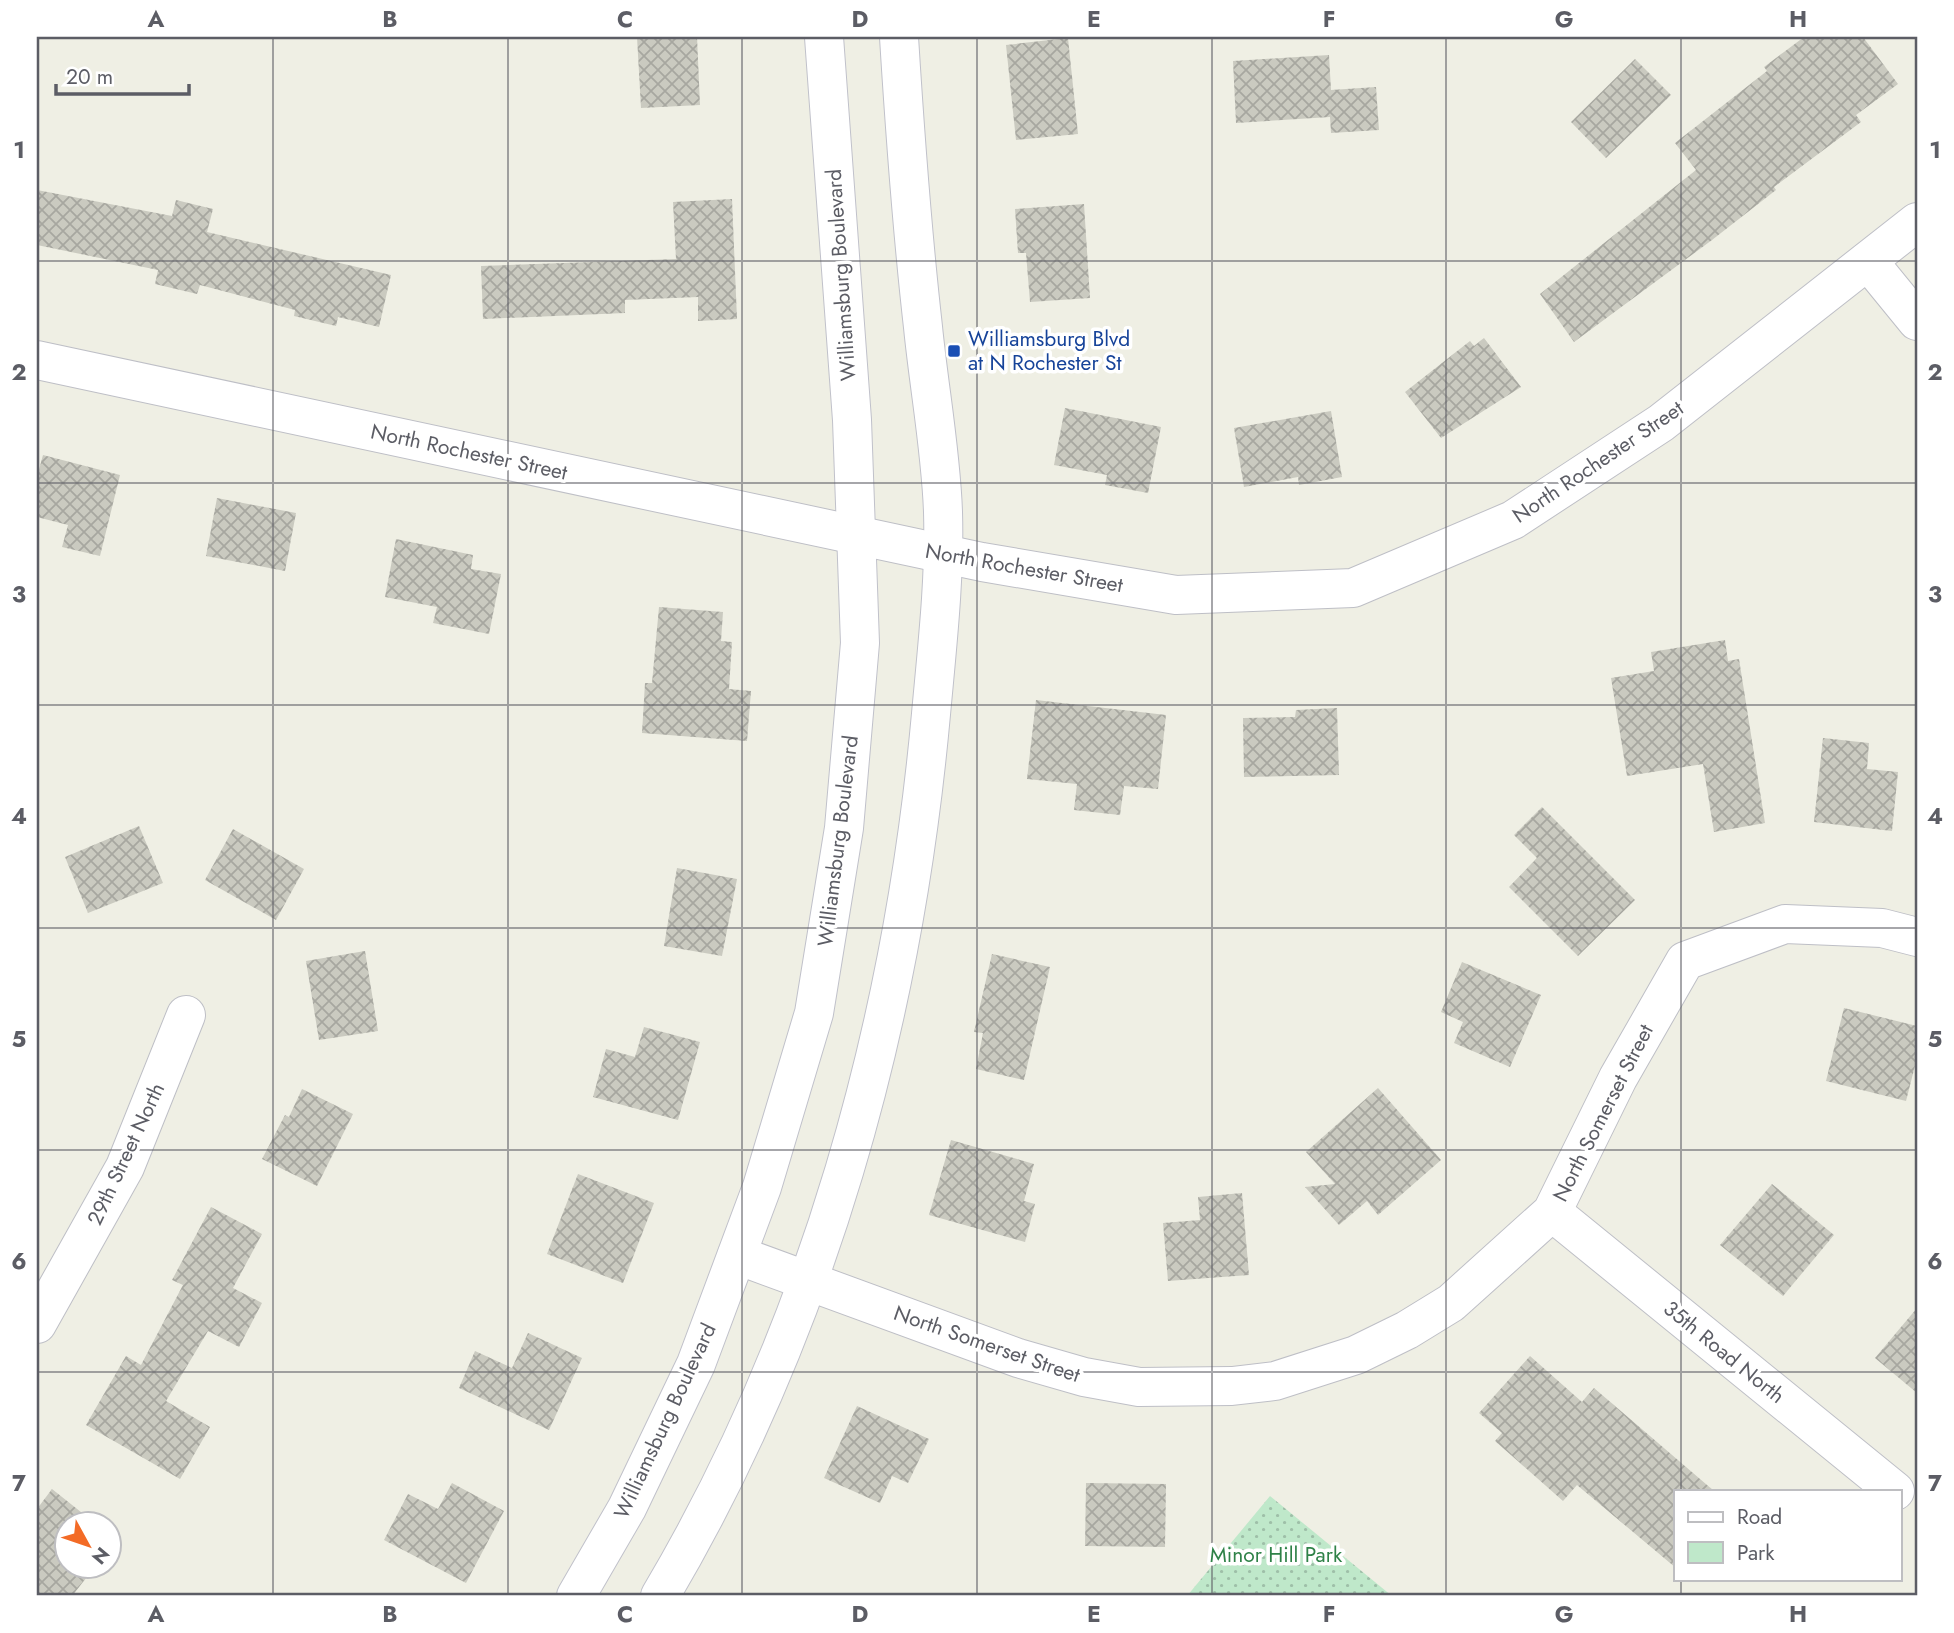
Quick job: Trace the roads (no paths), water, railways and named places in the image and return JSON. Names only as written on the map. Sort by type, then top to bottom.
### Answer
[{"type":"street","name":"Williamsburg Boulevard","points":[[576,1596],[627,1508],[696,1364],[762,1187],[814,1013],[844,828],[860,643],[852,420],[824,37]]},
{"type":"street","points":[[660,1596],[682,1558],[779,1359],[837,1201],[881,1034],[923,802],[937,647],[943,511],[910,209],[899,37]]},
{"type":"street","name":"North Rochester Street","points":[[37,360],[941,553],[1177,595],[1353,588],[1513,520],[1661,423],[1917,222]]},
{"type":"street","points":[[1868,261],[1917,321]]},
{"type":"street","name":"North Somerset Street","points":[[737,1255],[1018,1358],[1084,1377],[1139,1387],[1232,1386],[1275,1381],[1317,1369],[1407,1330],[1461,1294],[1552,1212],[1587,1146],[1618,1078],[1685,961],[1785,924],[1882,928],[1917,937]]},
{"type":"street","name":"29th Street North","points":[[37,1324],[125,1167],[186,1015]]},
{"type":"street","name":"35th Road North","points":[[1552,1212],[1894,1490]]},
{"type":"street","points":[[1902,1497],[1917,1509]]},
{"type":"place","name":"Williamsburg Blvd at N Rochester St","points":[[954,351]]},
{"type":"park label","name":"Minor Hill Park","points":[[1276,1555]]}]
